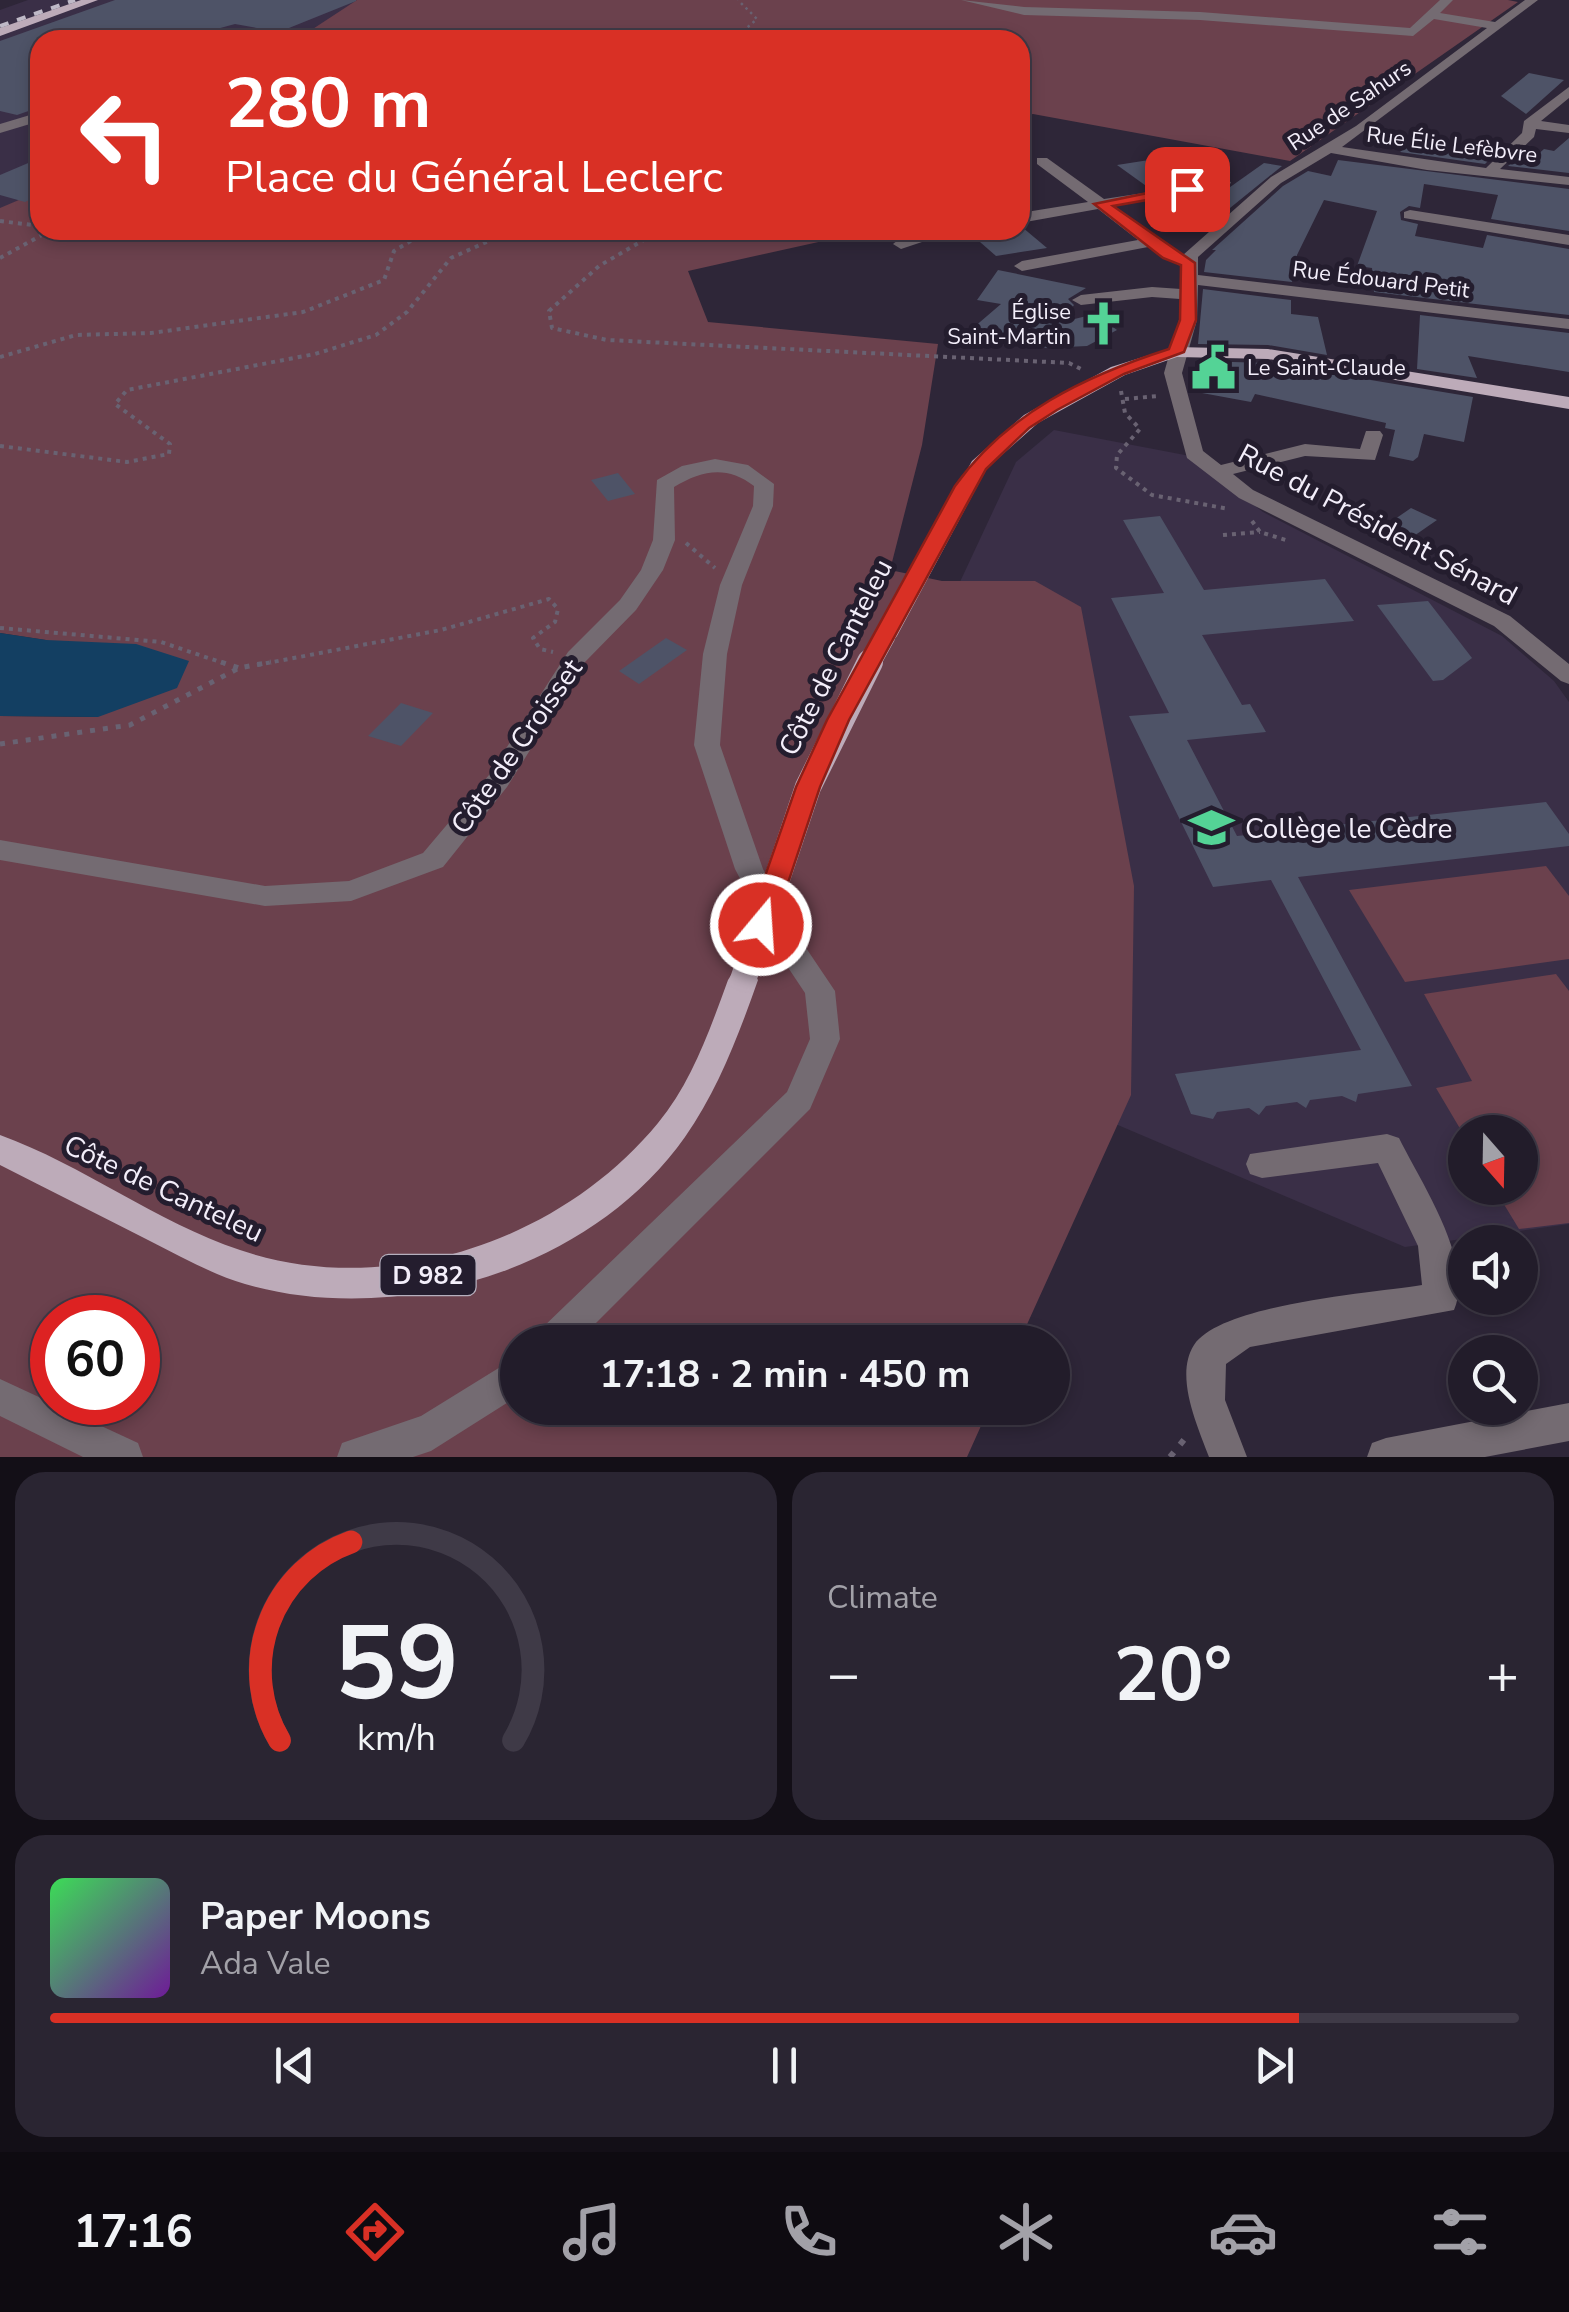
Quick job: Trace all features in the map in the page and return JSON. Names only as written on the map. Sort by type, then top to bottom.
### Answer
[{"type":"main road","points":[[0,32],[92,0]]},
{"type":"main road","name":"Côte de Canteleu","points":[[0,1148],[247,1268],[300,1279],[347,1281],[442,1274],[544,1235],[628,1178],[670,1133],[699,1087],[743,980],[808,787],[838,720],[979,465],[1031,419],[1103,379],[1176,352]]},
{"type":"main road","name":"D 982","points":[[1176,352],[1268,354],[1569,403]]},
{"type":"street","points":[[967,0],[1024,11],[1200,16],[1412,32],[1447,0]]},
{"type":"street","name":"Rue de Sahurs","points":[[1189,271],[1276,180],[1330,148],[1528,0]]},
{"type":"street","points":[[1432,15],[1498,26]]},
{"type":"street","points":[[1529,124],[1569,91]]},
{"type":"street","points":[[0,129],[30,119]]},
{"type":"street","points":[[1529,124],[1569,129]]},
{"type":"street","points":[[1491,173],[1496,162],[1529,134],[1529,124]]},
{"type":"street","name":"Rue Élie Lefèbvre","points":[[1330,148],[1569,181]]},
{"type":"street","points":[[1042,161],[1189,271]]},
{"type":"street","points":[[1030,216],[1224,183]]},
{"type":"street","points":[[1410,215],[1569,240]]},
{"type":"street","points":[[900,244],[906,240]]},
{"type":"street","points":[[1022,266],[1151,242]]},
{"type":"street","name":"Rue Édouard Petit","points":[[1081,300],[1152,292],[1189,271],[1569,324]]},
{"type":"street","name":"Rue du Président Sénard","points":[[1189,271],[1188,320],[1176,352],[1176,396],[1186,438],[1214,473],[1246,494],[1502,621],[1569,676]]},
{"type":"street","points":[[1214,473],[1305,450],[1368,456],[1373,435]]},
{"type":"street","name":"Côte de Croisset","points":[[0,850],[265,896],[351,891],[433,860],[498,782],[576,657],[628,605],[664,540],[664,484],[685,470],[716,464],[746,468],[764,484],[763,506],[731,584],[715,654],[707,746],[749,869],[791,949],[820,991],[825,1038],[799,1100],[570,1325]]},
{"type":"street","points":[[1228,1457],[1206,1400],[1208,1355],[1242,1331],[1440,1298],[1435,1245],[1387,1148],[1262,1164]]},
{"type":"street","points":[[356,1457],[431,1432],[500,1386]]},
{"type":"street","points":[[0,1398],[124,1457]]},
{"type":"street","points":[[1386,1457],[1569,1422]]},
{"type":"path","points":[[738,0],[757,19],[744,30]]},
{"type":"path","points":[[0,221],[30,225]]},
{"type":"path","points":[[0,258],[33,240]]},
{"type":"path","points":[[0,357],[76,335],[151,333],[303,312],[384,280],[394,251],[413,240]]},
{"type":"path","points":[[0,446],[128,462],[169,454],[170,444],[114,404],[127,390],[311,354],[379,334],[420,302],[443,265],[486,240]]},
{"type":"path","points":[[644,240],[599,266],[549,311],[552,328],[607,340],[1070,363],[1103,379]]},
{"type":"path","points":[[1125,399],[1176,396]]},
{"type":"path","points":[[1223,536],[1260,532]]},
{"type":"path","points":[[658,555],[683,542],[698,549],[731,584]]},
{"type":"path","points":[[0,744],[130,725],[239,668],[441,630],[549,599],[558,610],[554,622],[533,638],[540,649],[576,657]]},
{"type":"path","points":[[0,628],[160,642],[239,668]]},
{"type":"shaded area","points":[[28,0],[364,0],[313,30],[30,30],[30,203],[0,214],[0,10]]},
{"type":"shaded area","points":[[357,0],[1518,2],[1290,161],[1030,114],[1030,30],[311,30]]},
{"type":"shaded area","points":[[30,195],[30,240],[828,240],[688,271],[708,322],[938,344],[922,445],[890,570],[942,581],[1035,581],[1081,607],[1134,886],[1131,1095],[1027,1325],[500,1325],[500,1425],[981,1425],[967,1457],[0,1457],[0,716],[98,717],[46,640],[0,633],[0,208]]},
{"type":"shaded area","name":"Collège le Cèdre","points":[[1054,430],[1190,456],[1263,512],[1502,636],[1554,681],[1569,702],[1569,1224],[1538,1228],[1538,1225],[1448,1225],[1448,1241],[1405,1247],[913,1038],[952,599],[1016,462]]},
{"type":"shaded area","points":[[1546,866],[1569,896],[1569,959],[1405,982],[1349,890]]},
{"type":"shaded area","points":[[1556,974],[1569,991],[1569,1223],[1517,1225],[1504,1205],[1538,1205],[1538,1115],[1452,1115],[1436,1088],[1472,1081],[1424,994]]},
{"type":"water","points":[[0,633],[46,640],[136,644],[189,661],[177,688],[98,717],[0,716]]},
{"type":"building","points":[[115,0],[356,0],[284,30],[235,24],[213,30],[31,30]]},
{"type":"building","points":[[30,30],[30,110],[17,115],[0,111],[0,41]]},
{"type":"building","points":[[1529,73],[1564,80],[1526,114],[1501,96]]},
{"type":"building","points":[[1569,138],[1569,173],[1508,166],[1513,162],[1526,165],[1544,149],[1554,151]]},
{"type":"building","points":[[1412,142],[1492,157],[1485,164],[1400,152]]},
{"type":"building","points":[[1162,158],[1194,181],[1149,188],[1117,165]]},
{"type":"building","points":[[1338,160],[1569,189],[1569,231],[1491,219],[1498,195],[1424,184],[1420,208],[1409,206],[1400,212],[1401,220],[1418,224],[1415,236],[1483,248],[1487,235],[1569,249],[1569,315],[1374,292],[1372,268],[1357,266],[1377,211],[1324,200],[1297,255],[1292,282],[1204,272],[1206,260],[1216,250],[1212,250],[1283,186],[1308,171],[1331,176]]},
{"type":"building","points":[[30,162],[30,200],[25,202],[0,195],[0,175]]},
{"type":"building","points":[[1264,163],[1282,166],[1230,208],[1209,202]]},
{"type":"building","points":[[1030,234],[1047,248],[996,256],[978,240],[1030,240]]},
{"type":"building","points":[[998,270],[1086,288],[1068,299],[1074,305],[1062,322],[1095,314],[1117,330],[1087,346],[1046,348],[973,328],[1001,304],[977,300]]},
{"type":"building","points":[[1203,289],[1291,300],[1291,314],[1318,317],[1327,355],[1268,345],[1198,344]]},
{"type":"building","points":[[1420,315],[1569,333],[1569,372],[1468,356],[1477,378],[1417,369]]},
{"type":"building","points":[[1198,361],[1268,363],[1473,397],[1464,442],[1424,434],[1418,457],[1413,461],[1389,456],[1395,430],[1385,428],[1386,423],[1255,394],[1251,402],[1202,393]]},
{"type":"building","points":[[618,473],[635,494],[608,501],[591,480]]},
{"type":"building","points":[[1411,508],[1437,520],[1411,538],[1385,526]]},
{"type":"building","points":[[1160,516],[1204,590],[1325,579],[1354,621],[1202,635],[1242,705],[1250,704],[1266,732],[1187,740],[1237,836],[1546,802],[1569,834],[1569,846],[1298,877],[1412,1086],[1358,1094],[1356,1102],[1342,1096],[1310,1100],[1306,1108],[1297,1102],[1266,1106],[1259,1115],[1249,1108],[1217,1112],[1213,1119],[1191,1114],[1175,1074],[1361,1050],[1271,880],[1213,887],[1129,716],[1169,713],[1111,598],[1164,593],[1123,520]]},
{"type":"building","points":[[1428,601],[1472,658],[1443,680],[1433,681],[1377,605]]},
{"type":"building","points":[[666,638],[687,650],[639,684],[619,671]]},
{"type":"building","points":[[401,703],[433,713],[401,746],[368,736]]},
{"type":"railway","points":[[0,26],[75,0]]},
{"type":"place","name":"Église Saint-Martin","points":[[1104,324]]},
{"type":"place","name":"Le Saint-Claude","points":[[1214,367]]},
{"type":"place","name":"Collège le Cèdre","points":[[1212,828]]},
{"type":"route","points":[[761,925],[808,787],[838,720],[979,465],[1022,424],[1051,406],[1118,371],[1176,352],[1188,320],[1188,263],[1168,255],[1101,204],[1187,189]]}]
